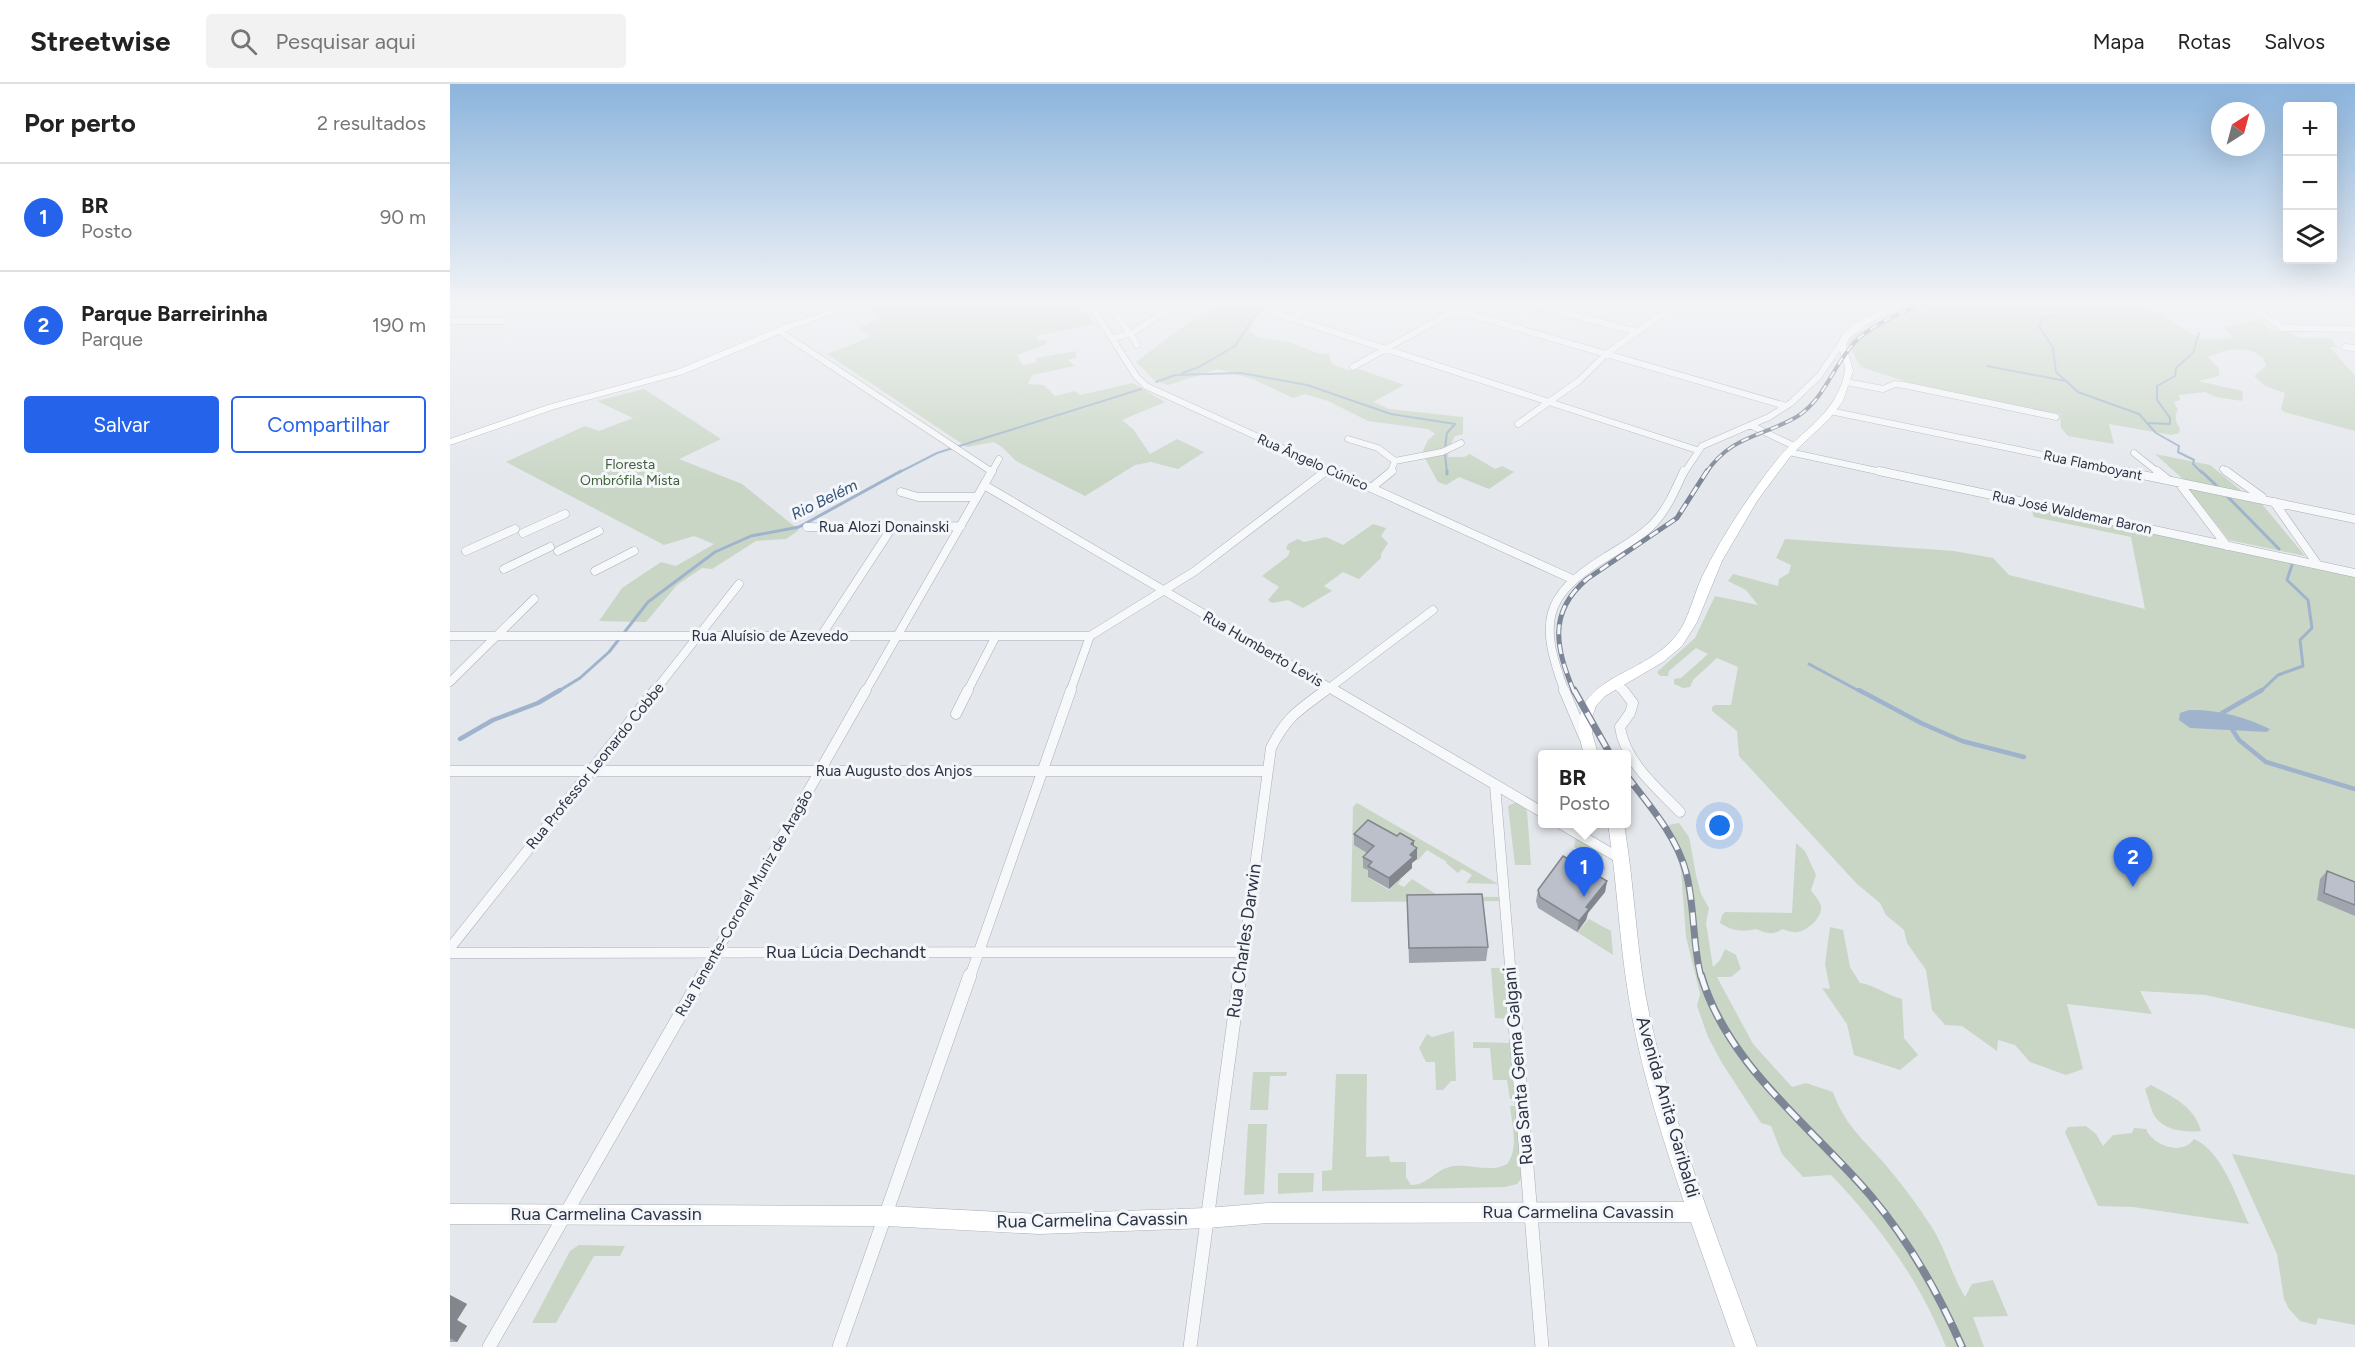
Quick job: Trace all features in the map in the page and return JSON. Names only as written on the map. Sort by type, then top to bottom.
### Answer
[{"type":"main road","points":[[450,442],[557,405],[680,372],[702,363]]},
{"type":"main road","points":[[1589,750],[1584,737],[1585,714],[1589,706],[1599,693],[1659,659],[1681,640],[1691,623],[1704,585],[1715,563],[1791,449],[1830,411],[1842,395],[1849,367],[1848,363]]},
{"type":"main road","name":"Avenida Anita Garibaldi","points":[[1617,828],[1633,971],[1659,1092],[1698,1212],[1746,1347]]},
{"type":"main road","name":"Rua Carmelina Cavassin","points":[[450,1214],[885,1216],[1040,1224],[1207,1218],[1268,1213],[1698,1212]]},
{"type":"street","points":[[827,363],[992,472]]},
{"type":"street","name":"Rua Ângelo Cúnico","points":[[1128,363],[1146,386],[1572,579]]},
{"type":"street","points":[[1353,367],[1360,363]]},
{"type":"street","points":[[1429,363],[1697,450]]},
{"type":"street","points":[[1518,424],[1584,376],[1597,363]]},
{"type":"street","points":[[1637,363],[1786,406]]},
{"type":"street","points":[[1584,737],[1555,664],[1549,634],[1552,608],[1557,597],[1572,579],[1637,537],[1655,522],[1697,450],[1786,406],[1822,376],[1830,363]]},
{"type":"street","points":[[1846,382],[1883,389],[1895,384],[1904,385],[2056,417]]},
{"type":"street","name":"Rua Flamboyant","points":[[1830,411],[2355,519]]},
{"type":"street","name":"Rua José Waldemar Baron","points":[[1750,425],[1791,449],[2355,573]]},
{"type":"street","points":[[1348,439],[1378,448],[1395,461],[1442,452],[1461,443]]},
{"type":"street","points":[[2134,453],[2169,480]]},
{"type":"street","name":"Rua Tenente-Coronel Muniz de Aragão","points":[[489,1347],[999,459]]},
{"type":"street","points":[[1371,488],[1392,471],[1395,461]]},
{"type":"street","points":[[839,1347],[1090,636],[1203,566],[1329,469]]},
{"type":"street","points":[[2223,469],[2270,501],[2318,565]]},
{"type":"street","points":[[2179,483],[2227,546]]},
{"type":"street","name":"Rua Humberto Levis","points":[[984,485],[1538,810]]},
{"type":"street","points":[[901,492],[918,497],[977,497]]},
{"type":"street","points":[[523,533],[565,514]]},
{"type":"street","name":"Rua Alozi Donainski","points":[[807,527],[891,529],[961,526]]},
{"type":"street","points":[[466,551],[515,529]]},
{"type":"street","points":[[821,636],[891,529]]},
{"type":"street","points":[[504,569],[599,531]]},
{"type":"street","points":[[595,571],[634,551]]},
{"type":"street","name":"Rua Professor Leonardo Cobbe","points":[[450,948],[739,584]]},
{"type":"street","points":[[450,682],[534,599]]},
{"type":"street","name":"Rua Charles Darwin","points":[[1190,1347],[1266,771],[1271,748],[1282,726],[1301,709],[1433,610]]},
{"type":"street","name":"Rua Aluísio de Azevedo","points":[[450,636],[1090,636]]},
{"type":"street","points":[[956,714],[996,636]]},
{"type":"street","points":[[1613,683],[1628,694],[1633,703],[1620,727],[1622,740],[1629,750]]},
{"type":"street","points":[[1631,754],[1680,813]]},
{"type":"street","name":"Rua Augusto dos Anjos","points":[[450,771],[1266,771]]},
{"type":"street","name":"Rua Santa Gema Galgani","points":[[1495,785],[1542,1347]]},
{"type":"street","points":[[1568,828],[1622,859]]},
{"type":"street","name":"Rua Lúcia Dechandt","points":[[450,953],[1242,952]]},
{"type":"green space","points":[[840,363],[1021,363],[1022,365],[1071,363],[1075,366],[1032,375],[1028,384],[1044,385],[1055,396],[1075,391],[1080,395],[1133,383],[1165,402],[1122,420],[1133,429],[1150,454],[1177,439],[1204,452],[1178,469],[1151,462],[1135,465],[1085,496],[1016,461],[994,442],[967,447]]},
{"type":"green space","points":[[1137,363],[1332,363],[1350,371],[1359,369],[1404,385],[1373,402],[1389,409],[1463,417],[1463,434],[1455,436],[1449,448],[1448,457],[1464,457],[1470,454],[1495,469],[1502,466],[1514,472],[1489,489],[1459,477],[1446,485],[1438,482],[1422,453],[1428,440],[1435,434],[1428,429],[1368,421],[1328,401],[1305,394],[1293,398],[1253,379],[1218,369],[1168,385],[1154,380]]},
{"type":"green space","points":[[1859,363],[2213,363],[2219,369],[2219,376],[2198,381],[2243,391],[2242,401],[2216,397],[2205,392],[2179,395],[2180,400],[2174,402],[2178,410],[2176,420],[2180,429],[2179,433],[2171,435],[2109,424],[2114,444],[2068,436],[2061,428],[2060,414],[1917,385],[1861,367]]},
{"type":"green space","points":[[2265,363],[2344,363],[2355,376],[2355,431],[2284,412],[2281,409],[2285,393],[2265,386],[2254,376],[2266,366]]},
{"type":"green space","name":"Floresta Ombrófila Mista","points":[[644,389],[721,439],[679,459],[742,484],[799,530],[786,539],[756,541],[712,569],[702,568],[677,585],[646,622],[599,621],[622,588],[661,562],[676,566],[714,544],[694,536],[664,545],[506,462],[585,426],[599,431],[633,418],[597,401]]},
{"type":"green space","points":[[2155,454],[2210,465],[2243,492],[2183,479]]},
{"type":"green space","points":[[2188,488],[2262,504],[2305,556],[2229,540]]},
{"type":"green space","points":[[2031,508],[2355,577],[2355,1029],[2206,995],[2140,991],[2152,1014],[2067,1004],[2083,1069],[2066,1075],[2030,1062],[2015,1045],[1998,1040],[1997,1051],[1962,1026],[1945,1025],[1932,1010],[1926,970],[1907,943],[1904,930],[1886,915],[1880,903],[1857,884],[1739,756],[1737,731],[1712,711],[1715,705],[1731,705],[1738,667],[1717,658],[1693,680],[1690,687],[1683,688],[1674,684],[1674,679],[1681,678],[1708,654],[1696,648],[1669,671],[1668,676],[1660,676],[1657,672],[1695,638],[1715,596],[1758,605],[1746,590],[1728,581],[1733,574],[1778,586],[1779,579],[1789,573],[1791,565],[1776,558],[1785,539],[1954,551],[1993,558],[2009,575],[2145,609],[2131,537],[2034,517]]},
{"type":"green space","points":[[1373,524],[1386,528],[1381,536],[1388,543],[1381,558],[1359,579],[1343,572],[1324,586],[1332,591],[1303,608],[1288,600],[1272,603],[1268,600],[1279,587],[1262,576],[1288,556],[1290,551],[1286,549],[1288,544],[1298,539],[1304,542],[1326,537],[1343,545]]},
{"type":"green space","points":[[1516,802],[1524,806],[1527,811],[1531,865],[1515,865],[1508,806]]},
{"type":"green space","points":[[1357,803],[1498,884],[1466,883],[1472,875],[1462,869],[1458,873],[1447,862],[1427,850],[1418,860],[1411,855],[1374,857],[1369,878],[1389,890],[1400,879],[1398,884],[1404,887],[1412,879],[1439,896],[1499,897],[1500,901],[1351,902],[1353,807]]},
{"type":"green space","points":[[1679,823],[1689,837],[1701,894],[1709,908],[1706,923],[1713,967],[1720,960],[1725,949],[1736,955],[1741,969],[1731,977],[1717,977],[1753,1044],[1792,1087],[1806,1083],[1833,1092],[1848,1122],[1897,1178],[1931,1226],[1965,1297],[1972,1284],[1993,1280],[2008,1316],[1973,1317],[1984,1347],[1946,1347],[1924,1299],[1882,1234],[1831,1175],[1803,1177],[1782,1154],[1771,1126],[1761,1123],[1722,1063],[1708,1037],[1697,1006],[1700,994],[1686,937],[1681,870],[1676,852],[1665,832],[1669,825]]},
{"type":"green space","points":[[1576,837],[1602,852],[1605,870],[1598,868],[1599,862],[1574,847]]},
{"type":"green space","points":[[1796,843],[1805,851],[1816,875],[1811,890],[1821,910],[1814,923],[1801,931],[1782,929],[1766,933],[1756,929],[1737,930],[1720,923],[1725,912],[1792,913]]},
{"type":"green space","points":[[1589,919],[1611,931],[1613,955],[1577,932]]},
{"type":"green space","points":[[1830,927],[1843,930],[1850,967],[1860,983],[1902,999],[1904,1038],[1918,1055],[1900,1070],[1854,1055],[1847,1024],[1822,988],[1830,989],[1825,964]]},
{"type":"green space","points":[[1491,968],[1508,968],[1513,1019],[1495,1018]]},
{"type":"green space","points":[[1454,1031],[1456,1081],[1451,1081],[1443,1090],[1436,1090],[1435,1062],[1426,1062],[1419,1048],[1427,1034],[1432,1037]]},
{"type":"green space","points":[[1473,1042],[1510,1043],[1521,1097],[1510,1099],[1507,1080],[1493,1080],[1490,1048],[1473,1048]]},
{"type":"green space","points":[[1253,1072],[1287,1072],[1286,1076],[1270,1076],[1268,1110],[1250,1110]]},
{"type":"green space","points":[[1336,1074],[1367,1074],[1366,1157],[1389,1156],[1390,1162],[1406,1162],[1406,1177],[1411,1185],[1423,1182],[1448,1167],[1494,1168],[1507,1164],[1514,1144],[1510,1106],[1518,1106],[1524,1175],[1517,1184],[1505,1187],[1322,1191],[1322,1171],[1332,1170]]},
{"type":"green space","points":[[2151,1085],[2182,1103],[2198,1122],[2201,1131],[2180,1131],[2161,1123],[2153,1113],[2145,1089]]},
{"type":"green space","points":[[1248,1124],[1267,1124],[1264,1194],[1244,1195]]},
{"type":"green space","points":[[2086,1126],[2096,1134],[2103,1146],[2113,1135],[2132,1133],[2134,1128],[2146,1129],[2155,1140],[2168,1147],[2183,1147],[2194,1139],[2204,1145],[2221,1164],[2228,1176],[2249,1224],[2133,1207],[2098,1206],[2065,1132],[2068,1127]]},
{"type":"green space","points":[[2232,1154],[2355,1175],[2355,1325],[2318,1318],[2316,1325],[2300,1321],[2289,1309],[2284,1299],[2277,1254]]},
{"type":"green space","points":[[1278,1173],[1314,1173],[1313,1192],[1278,1194]]},
{"type":"green space","points":[[579,1245],[625,1246],[620,1256],[594,1256],[556,1323],[532,1323],[570,1251]]},
{"type":"water","points":[[2189,710],[2231,715],[2270,729],[2267,732],[2190,728],[2179,720],[2180,713]]},
{"type":"building","points":[[1368,820],[1397,836],[1400,833],[1414,841],[1411,844],[1417,848],[1410,855],[1413,857],[1389,878],[1368,866],[1372,862],[1363,857],[1374,846],[1354,834]]},
{"type":"building","points":[[1563,856],[1607,881],[1586,907],[1589,909],[1579,921],[1540,897],[1538,890]]},
{"type":"building","points":[[2327,871],[2355,882],[2355,905],[2324,893]]},
{"type":"building","points":[[1482,894],[1488,947],[1409,948],[1407,895]]},
{"type":"waterway","name":"Rio Belém","points":[[1182,373],[1206,363]]},
{"type":"waterway","points":[[2055,363],[2056,372],[2066,381]]},
{"type":"waterway","points":[[2147,423],[2170,424],[2170,418],[2157,400],[2157,386],[2175,376],[2176,368],[2182,363]]},
{"type":"waterway","points":[[1987,366],[2066,381]]},
{"type":"waterway","points":[[1174,375],[1241,373],[1307,385],[1391,414],[1455,424],[1447,433],[1445,448]]},
{"type":"waterway","name":"Rio Belém","points":[[1156,382],[1175,375]]},
{"type":"waterway","points":[[2066,381],[2078,392],[2139,414],[2147,423]]},
{"type":"waterway","name":"Rio Belém","points":[[898,473],[937,453],[1141,389]]},
{"type":"waterway","points":[[2147,423],[2156,433],[2179,446],[2178,452],[2194,460],[2193,464],[2202,473]]},
{"type":"waterway","points":[[1445,454],[1447,473]]},
{"type":"waterway","name":"Rio Belém","points":[[557,692],[580,678],[609,652],[648,602],[715,552],[751,536],[799,527],[901,471]]},
{"type":"waterway","points":[[2201,471],[2218,487]]},
{"type":"waterway","points":[[2227,496],[2279,549]]},
{"type":"waterway","points":[[2260,692],[2278,675],[2303,666],[2300,640],[2312,628],[2308,600],[2287,580],[2292,565]]},
{"type":"waterway","points":[[1809,664],[1861,692]]},
{"type":"waterway","name":"Rio Belém","points":[[460,739],[493,720],[538,703],[560,690]]},
{"type":"waterway","points":[[1859,690],[1921,723],[1962,741],[2024,757]]},
{"type":"waterway","points":[[2225,717],[2222,713],[2262,690]]},
{"type":"waterway","points":[[2230,726],[2239,740],[2266,762],[2355,789]]},
{"type":"railway","points":[[1706,473],[1726,451],[1737,444],[1785,423],[1807,409],[1840,363]]},
{"type":"railway","points":[[1574,692],[1560,646],[1561,618],[1566,605],[1574,592],[1587,579],[1677,518],[1707,471]]},
{"type":"railway","points":[[1574,690],[1608,750]]},
{"type":"railway","points":[[1631,782],[1669,833],[1681,858],[1689,885],[1701,977]]},
{"type":"railway","points":[[1701,975],[1713,1007],[1730,1038],[1750,1066],[1797,1119],[1847,1169],[1897,1230],[1933,1287],[1962,1347]]},
{"type":"place","name":"Parque Barreirinha","points":[[2133,887]]},
{"type":"place","name":"BR","points":[[1584,897]]}]
